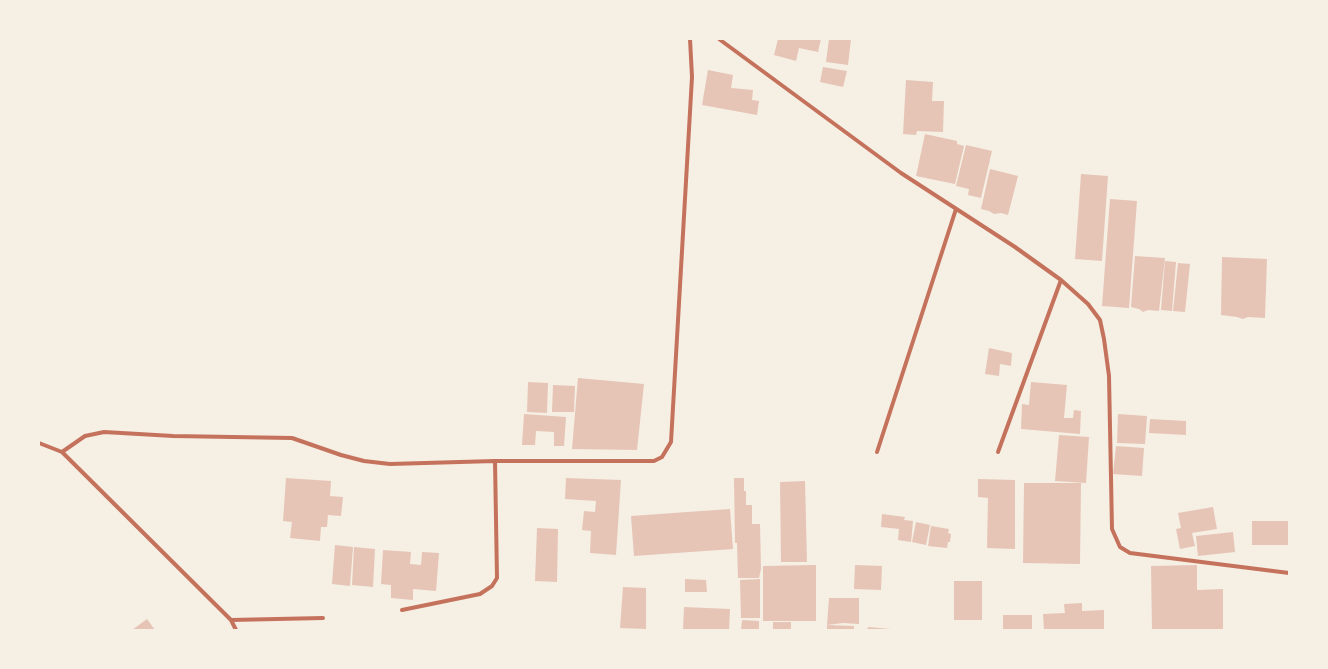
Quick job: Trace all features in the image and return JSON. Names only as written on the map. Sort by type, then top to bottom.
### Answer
[{"type":"street","points":[[62,452],[85,436],[104,432],[173,436],[292,438],[341,455],[390,464],[495,460],[654,461],[662,457],[672,442],[692,77],[690,39]]},
{"type":"street","points":[[719,39],[901,173],[1015,247],[1061,280],[1088,304],[1100,320],[1109,376],[1112,529],[1120,547],[1130,553],[1289,573]]},
{"type":"street","points":[[877,452],[956,209]]},
{"type":"street","points":[[998,452],[1061,280]]},
{"type":"street","points":[[39,443],[62,452],[231,620],[236,630]]},
{"type":"street","points":[[402,610],[480,594],[492,586],[497,578],[495,460]]},
{"type":"street","points":[[231,620],[323,618]]},
{"type":"building","points":[[778,39],[821,39],[818,52],[799,48],[796,61],[774,55]]},
{"type":"building","points":[[829,39],[851,39],[848,65],[826,62]]},
{"type":"building","points":[[823,67],[847,71],[843,87],[820,82]]},
{"type":"building","points":[[708,70],[733,75],[731,88],[753,90],[752,100],[759,101],[757,115],[702,105]]},
{"type":"building","points":[[906,80],[933,82],[932,101],[944,101],[943,132],[917,131],[916,135],[903,134]]},
{"type":"building","points":[[925,134],[957,141],[957,144],[964,146],[955,184],[916,176]]},
{"type":"building","points":[[966,145],[992,151],[981,198],[968,195],[969,189],[956,186]]},
{"type":"building","points":[[990,169],[1018,176],[1008,215],[1001,213],[994,214],[981,209]]},
{"type":"building","points":[[1081,174],[1108,176],[1102,261],[1075,259]]},
{"type":"building","points":[[1110,199],[1137,201],[1129,308],[1102,306]]},
{"type":"building","points":[[1135,256],[1165,258],[1159,311],[1148,310],[1143,312],[1139,309],[1131,307]]},
{"type":"building","points":[[1222,257],[1267,259],[1265,318],[1248,317],[1243,319],[1221,315]]},
{"type":"building","points":[[1165,261],[1176,262],[1172,311],[1161,310]]},
{"type":"building","points":[[1178,263],[1190,264],[1185,312],[1173,311]]},
{"type":"building","points":[[989,348],[1012,353],[1011,366],[1000,364],[999,376],[985,374]]},
{"type":"building","points":[[578,378],[644,384],[637,450],[572,449]]},
{"type":"building","points":[[528,382],[548,383],[547,413],[527,412]]},
{"type":"building","points":[[1031,382],[1067,385],[1064,418],[1073,418],[1074,410],[1081,411],[1080,434],[1021,429],[1022,404],[1029,405]]},
{"type":"building","points":[[553,385],[575,386],[574,412],[552,412]]},
{"type":"building","points":[[524,414],[566,417],[564,446],[554,446],[554,432],[536,431],[535,445],[522,445]]},
{"type":"building","points":[[1118,414],[1147,416],[1145,444],[1117,443]]},
{"type":"building","points":[[1150,419],[1186,421],[1186,435],[1149,433]]},
{"type":"building","points":[[1059,435],[1089,437],[1086,483],[1055,481]]},
{"type":"building","points":[[1116,446],[1144,448],[1142,476],[1113,474]]},
{"type":"building","points":[[286,478],[331,481],[330,496],[343,497],[341,516],[328,515],[327,527],[321,527],[320,541],[290,538],[292,522],[283,521]]},
{"type":"building","points":[[566,478],[621,480],[616,555],[590,553],[591,531],[582,530],[584,511],[595,512],[596,501],[565,499]]},
{"type":"building","points":[[734,478],[744,478],[746,505],[752,505],[752,524],[760,524],[761,569],[759,578],[738,578],[737,543],[735,543]]},
{"type":"building","points":[[978,479],[1015,480],[1015,549],[987,548],[988,498],[978,497]]},
{"type":"building","points":[[805,481],[807,562],[781,562],[780,482]]},
{"type":"building","points":[[1024,483],[1081,483],[1080,564],[1023,563]]},
{"type":"building","points":[[1213,507],[1217,529],[1192,533],[1195,546],[1180,549],[1176,529],[1181,528],[1178,513]]},
{"type":"building","points":[[730,509],[733,549],[634,556],[631,516]]},
{"type":"building","points":[[882,514],[905,517],[904,520],[913,521],[911,542],[898,540],[899,529],[881,527]]},
{"type":"building","points":[[1252,521],[1289,521],[1288,545],[1252,545]]},
{"type":"building","points":[[916,522],[930,525],[926,545],[912,542]]},
{"type":"building","points":[[931,526],[949,529],[948,533],[951,534],[950,542],[948,542],[947,548],[928,546]]},
{"type":"building","points":[[537,528],[558,529],[557,582],[535,581]]},
{"type":"building","points":[[1233,532],[1235,552],[1198,556],[1196,536]]},
{"type":"building","points":[[335,545],[353,547],[350,586],[332,584]]},
{"type":"building","points":[[354,547],[375,549],[373,587],[352,585]]},
{"type":"building","points":[[383,550],[411,552],[410,564],[421,565],[422,552],[439,553],[436,591],[413,589],[413,600],[391,598],[391,585],[381,584]]},
{"type":"building","points":[[816,565],[816,621],[763,621],[763,566]]},
{"type":"building","points":[[855,565],[882,566],[881,590],[854,589]]},
{"type":"building","points":[[1197,565],[1197,590],[1223,589],[1223,630],[1152,630],[1151,566]]},
{"type":"building","points":[[685,579],[706,580],[707,592],[685,592]]},
{"type":"building","points":[[760,579],[760,618],[741,618],[740,580]]},
{"type":"building","points":[[954,581],[982,581],[982,620],[954,620]]},
{"type":"building","points":[[623,587],[646,588],[646,629],[620,628]]},
{"type":"building","points":[[829,598],[859,598],[859,624],[843,623],[827,625]]},
{"type":"building","points":[[1082,603],[1082,611],[1104,610],[1104,630],[1044,630],[1043,614],[1065,613],[1064,604]]},
{"type":"building","points":[[684,607],[730,609],[729,630],[683,630]]},
{"type":"building","points":[[1003,615],[1032,615],[1032,630],[1003,630]]},
{"type":"building","points":[[147,619],[155,630],[132,630]]},
{"type":"building","points":[[742,620],[759,621],[759,630],[741,630]]},
{"type":"building","points":[[773,622],[791,622],[791,630],[773,630]]},
{"type":"building","points":[[827,625],[854,626],[854,630],[827,630]]},
{"type":"building","points":[[868,627],[891,629],[891,630],[867,630]]}]
